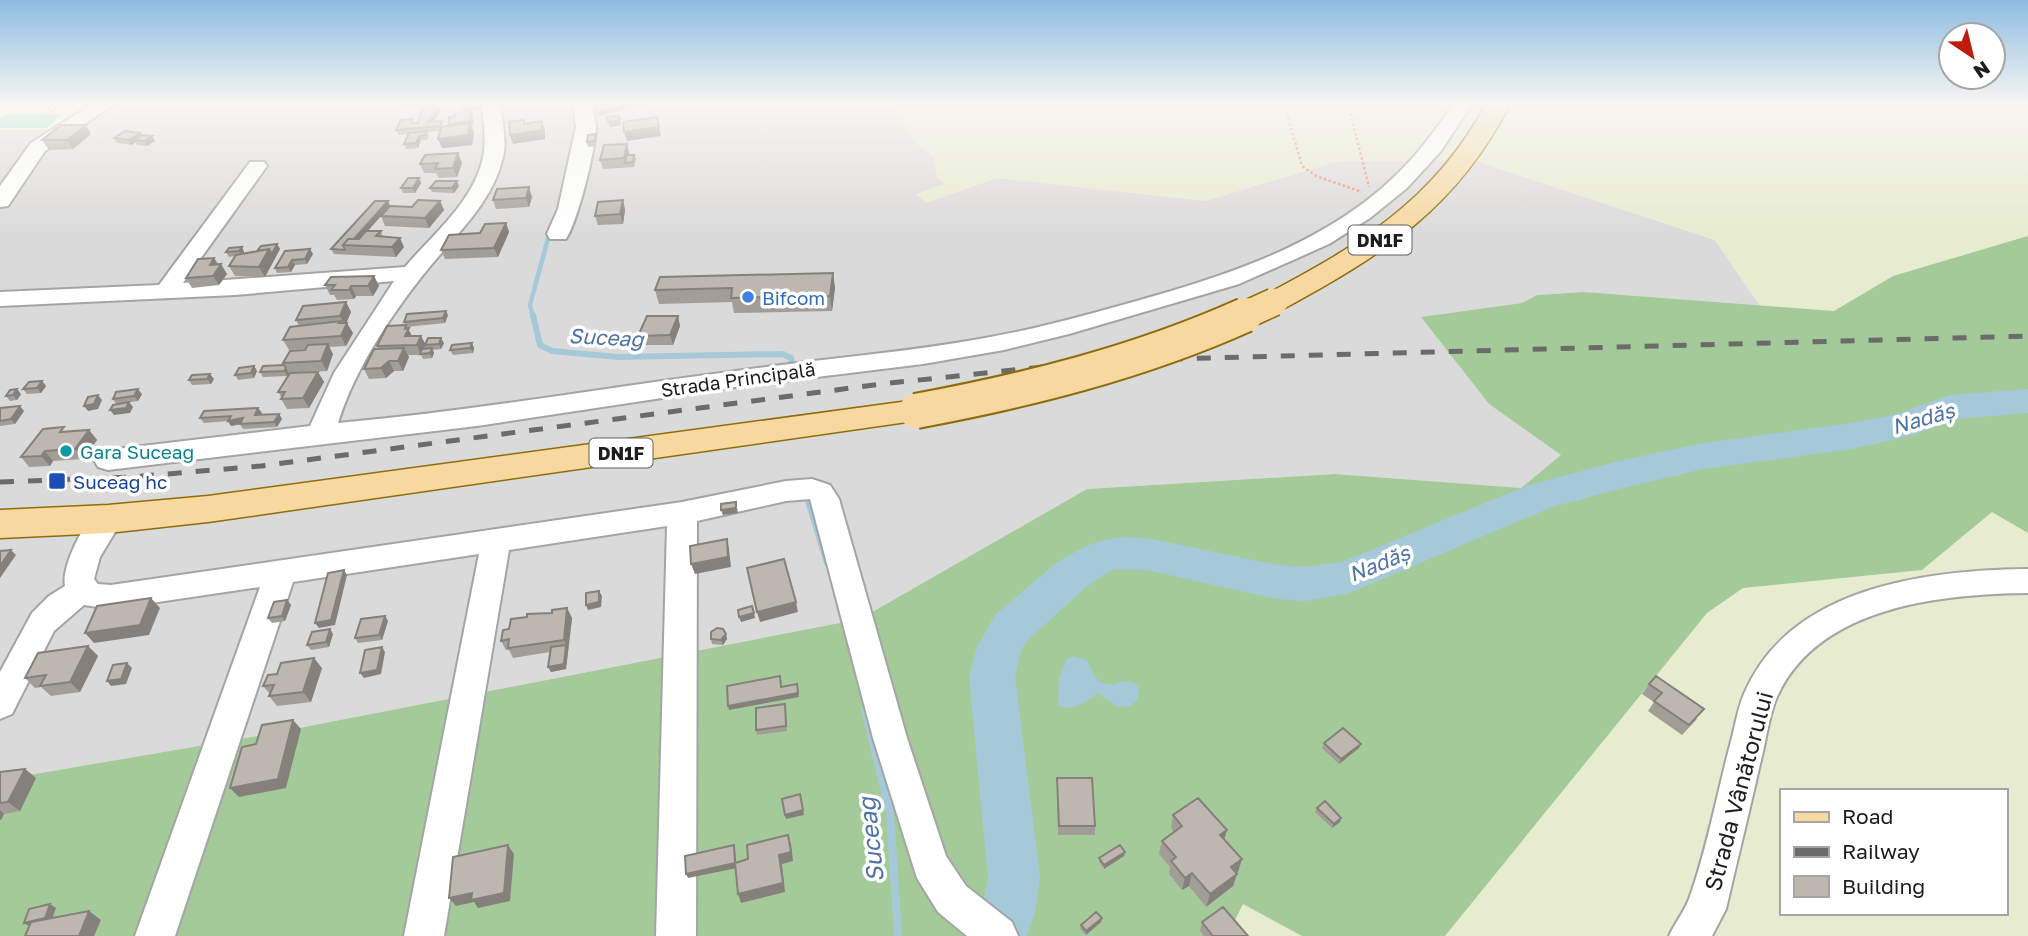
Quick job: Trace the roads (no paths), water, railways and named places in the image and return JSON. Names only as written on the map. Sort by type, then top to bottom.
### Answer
[{"type":"main road","name":"DN1F","points":[[0,524],[108,519],[326,493],[916,411],[1041,386],[1191,340],[1274,302],[1341,266],[1400,226],[1436,191],[1472,148]]},
{"type":"street","points":[[0,201],[38,148]]},
{"type":"street","points":[[321,433],[330,404],[412,273],[465,211],[488,173],[494,148]]},
{"type":"street","points":[[558,234],[569,209],[582,148]]},
{"type":"street","name":"Strada Principală","points":[[108,460],[509,411],[954,351],[1009,341],[1189,294],[1273,263],[1336,234],[1384,199],[1433,148]]},
{"type":"street","points":[[165,292],[257,166]]},
{"type":"street","points":[[0,299],[165,292],[412,273]]},
{"type":"street","points":[[108,519],[89,546],[81,564],[80,582],[89,595],[111,597],[496,541],[682,513],[786,491],[812,489],[820,492],[825,499],[918,835],[930,864],[952,900],[998,936]]},
{"type":"street","points":[[676,936],[682,513]]},
{"type":"street","points":[[424,936],[496,541]]},
{"type":"street","points":[[155,936],[281,572]]},
{"type":"street","name":"Strada Vânătorului","points":[[1689,936],[1706,909],[1760,696],[1778,665],[1797,642],[1844,613],[1885,597],[1947,583],[2028,580]]},
{"type":"street","points":[[0,704],[43,622],[60,605],[83,590]]},
{"type":"water","points":[[1073,656],[1086,660],[1102,683],[1134,683],[1139,688],[1138,699],[1130,706],[1118,707],[1098,693],[1079,705],[1058,706],[1059,679],[1066,660]]},
{"type":"waterway","name":"Suceag","points":[[533,317],[530,305],[550,231]]},
{"type":"waterway","name":"Suceag","points":[[533,315],[540,345],[552,351],[618,357],[783,354],[791,358],[792,362]]},
{"type":"waterway","name":"Nadăș","points":[[996,936],[1007,917],[1014,878],[992,677],[999,647],[1011,628],[1041,600],[1071,575],[1101,557],[1119,553],[1147,554],[1277,582],[1305,584],[1347,578],[1540,496],[1619,475],[1703,456],[1852,436],[1900,426],[1950,407],[2028,401]]},
{"type":"waterway","name":"Suceag","points":[[807,498],[827,563]]},
{"type":"waterway","name":"Suceag","points":[[865,709],[890,813],[898,936]]},
{"type":"railway","points":[[0,482],[131,477],[261,466],[881,384],[1099,361],[2028,336]]},
{"type":"place","name":"Bifcom","points":[[748,297]]},
{"type":"place","name":"Gara Suceag","points":[[66,451]]},
{"type":"place","name":"Suceag hc","points":[[57,481]]}]
